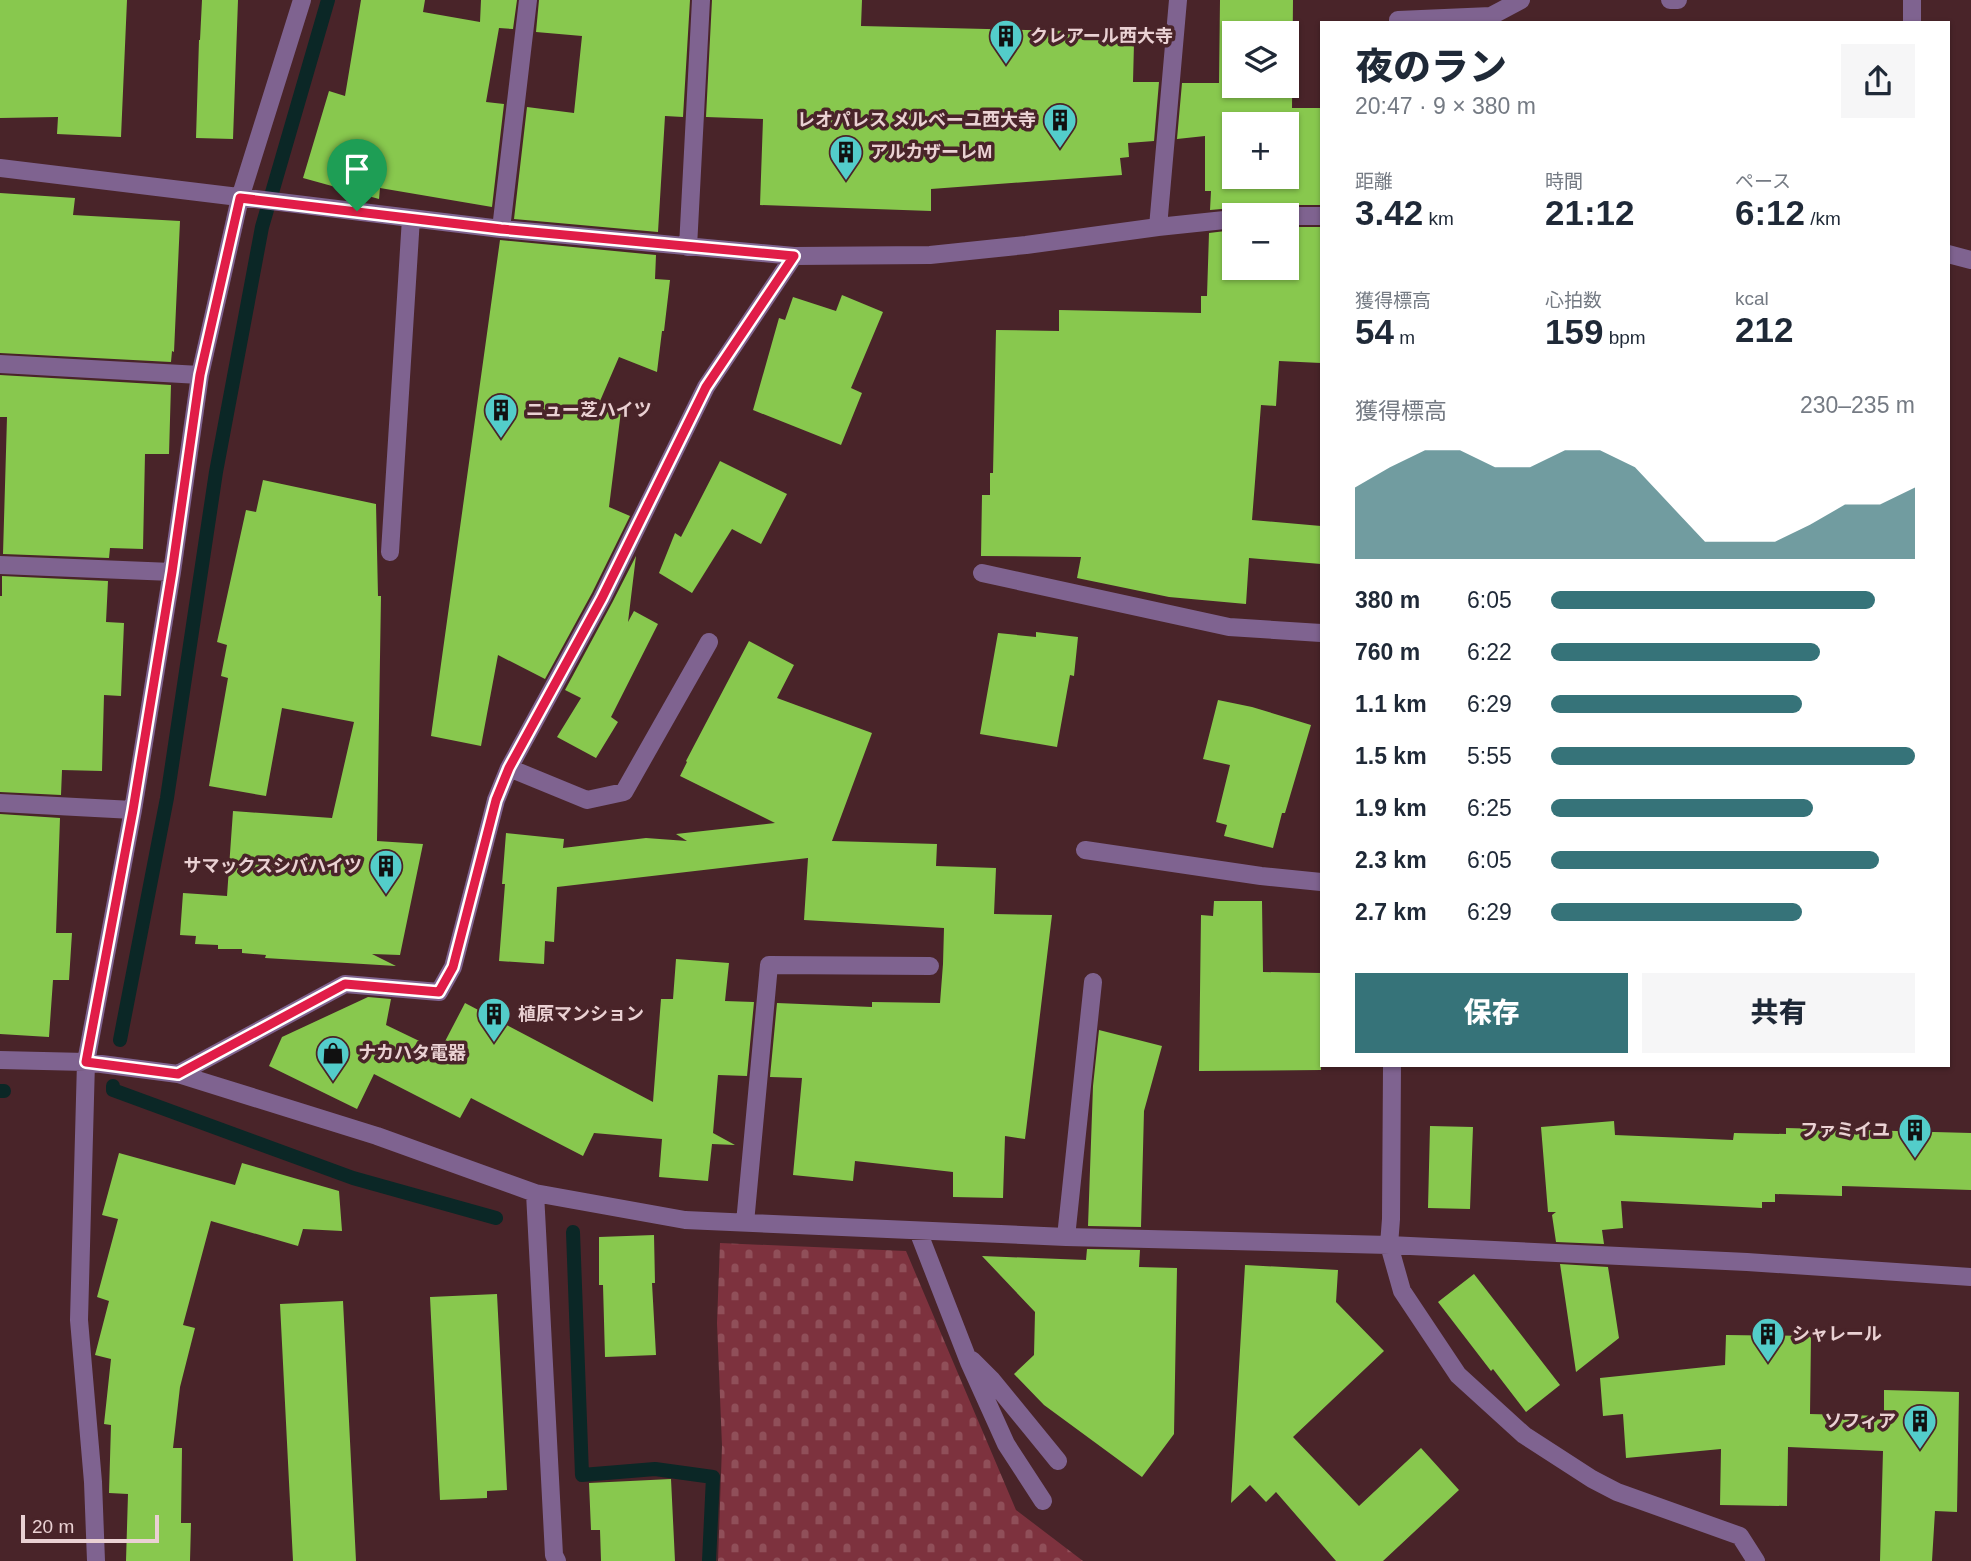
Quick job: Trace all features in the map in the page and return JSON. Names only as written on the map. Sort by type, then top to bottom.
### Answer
[{"type":"street","points":[[96,1561],[93,1482],[79,1320],[86,1062],[133,810],[172,572],[200,375],[240,198],[302,0]]},
{"type":"street","points":[[501,229],[528,0]]},
{"type":"street","points":[[688,247],[701,0]]},
{"type":"street","points":[[1158,227],[1178,0]]},
{"type":"street","points":[[1398,21],[1491,16],[1521,0]]},
{"type":"street","points":[[1670,0],[1678,0]]},
{"type":"street","points":[[1912,0],[1912,21]]},
{"type":"street","points":[[0,168],[501,229],[794,256],[930,255],[1222,220]]},
{"type":"street","points":[[1299,216],[1320,216]]},
{"type":"street","points":[[390,552],[411,218]]},
{"type":"street","points":[[1950,255],[1971,260]]},
{"type":"street","points":[[178,1074],[345,984],[439,992],[453,967],[496,800],[509,768],[602,598],[706,387],[794,256]]},
{"type":"street","points":[[0,364],[200,375]]},
{"type":"street","points":[[0,565],[172,572]]},
{"type":"street","points":[[982,573],[1229,627],[1320,633]]},
{"type":"street","points":[[509,768],[587,800],[624,792],[709,642]]},
{"type":"street","points":[[0,803],[133,810]]},
{"type":"street","points":[[1085,850],[1320,882]]},
{"type":"street","points":[[745,1223],[769,965],[930,966]]},
{"type":"street","points":[[1066,1237],[1093,982]]},
{"type":"street","points":[[0,1060],[86,1062],[178,1074],[377,1136],[535,1193],[685,1220],[1066,1237],[1389,1245],[1747,1262],[1971,1277]]},
{"type":"street","points":[[1392,1067],[1389,1245],[1402,1291],[1458,1375],[1524,1435],[1592,1479],[1617,1492],[1740,1536],[1756,1561]]},
{"type":"street","points":[[535,1193],[554,1555],[557,1561]]},
{"type":"street","points":[[918,1231],[965,1353],[1006,1444],[1044,1501]]},
{"type":"street","points":[[965,1353],[991,1379],[1058,1461]]},
{"type":"green space","points":[[720,1243],[906,1251],[1016,1510],[1083,1561],[718,1561],[722,1446],[717,1323]]},
{"type":"building","points":[[0,0],[127,0],[121,137],[57,134],[58,117],[0,118]]},
{"type":"building","points":[[202,0],[238,0],[233,139],[196,138]]},
{"type":"building","points":[[361,0],[425,0],[423,12],[480,22],[481,0],[517,0],[513,29],[499,28],[486,102],[504,104],[492,207],[380,188],[379,199],[303,178],[329,91],[345,96]]},
{"type":"building","points":[[539,0],[690,0],[683,117],[665,116],[658,232],[514,219],[527,107],[574,113],[582,36],[536,32]]},
{"type":"building","points":[[712,0],[862,0],[861,26],[1110,32],[1110,43],[1134,43],[1133,82],[1159,82],[1154,141],[1128,143],[1129,157],[1120,158],[1122,175],[931,189],[931,211],[760,205],[763,119],[706,117]]},
{"type":"building","points":[[1220,0],[1293,0],[1293,21],[1222,21],[1222,98],[1292,98],[1292,108],[1320,108],[1320,205],[1222,203],[1222,209],[1210,210],[1211,191],[1205,191],[1205,136],[1177,139],[1182,83],[1219,83]]},
{"type":"building","points":[[0,193],[75,198],[73,215],[180,221],[174,352],[172,351],[171,362],[0,353]]},
{"type":"building","points":[[1299,227],[1320,227],[1320,363],[1279,361],[1276,406],[1261,405],[1252,520],[1320,526],[1320,564],[1249,558],[1246,604],[1169,597],[1077,578],[1081,557],[981,556],[982,495],[990,495],[990,473],[993,473],[996,330],[1059,331],[1059,310],[1201,313],[1201,296],[1207,296],[1209,233],[1222,231],[1222,280],[1299,280]]},
{"type":"building","points":[[500,240],[656,255],[655,279],[670,280],[657,372],[619,357],[600,401],[621,411],[609,507],[630,516],[545,679],[498,655],[481,746],[431,736]]},
{"type":"building","points":[[842,295],[883,312],[851,388],[862,393],[841,445],[753,410],[779,318],[785,320],[793,297],[836,311]]},
{"type":"building","points":[[0,375],[171,385],[169,454],[145,454],[143,549],[110,548],[109,558],[3,554],[7,417],[0,417]]},
{"type":"building","points":[[720,461],[787,494],[761,544],[732,529],[692,593],[659,573],[675,533],[681,537]]},
{"type":"building","points":[[263,480],[376,504],[378,596],[381,596],[377,841],[423,844],[400,955],[372,954],[396,966],[265,958],[266,955],[242,953],[242,949],[218,949],[218,945],[195,944],[196,936],[180,935],[183,893],[227,896],[233,811],[332,818],[354,722],[282,708],[266,796],[209,786],[228,678],[221,676],[227,645],[217,642],[246,510],[256,512]]},
{"type":"building","points":[[636,556],[628,622],[634,611],[658,624],[611,717],[618,722],[596,758],[557,737],[581,698],[565,690]]},
{"type":"building","points":[[2,576],[108,581],[106,622],[124,623],[121,696],[104,695],[102,771],[62,770],[61,795],[0,792]]},
{"type":"building","points":[[1036,632],[1078,637],[1074,676],[1070,675],[1057,747],[980,734],[998,633],[1036,637]]},
{"type":"building","points":[[749,641],[794,665],[777,698],[872,733],[832,841],[937,844],[936,866],[996,868],[994,914],[1052,915],[1025,1139],[1005,1136],[1003,1198],[953,1197],[953,1172],[855,1161],[853,1181],[793,1175],[802,1078],[770,1077],[777,1003],[872,1007],[872,1002],[940,1003],[943,964],[944,928],[804,920],[808,858],[557,887],[554,942],[545,941],[544,964],[499,961],[506,833],[564,839],[563,848],[646,838],[687,841],[676,834],[775,823],[680,776]]},
{"type":"building","points":[[1218,700],[1311,725],[1273,848],[1224,836],[1227,825],[1216,822],[1230,765],[1203,759]]},
{"type":"building","points":[[0,814],[60,818],[56,933],[72,933],[69,980],[53,980],[49,1037],[0,1034]]},
{"type":"building","points":[[1214,901],[1262,901],[1263,972],[1320,973],[1321,1070],[1199,1071],[1201,915],[1213,916]]},
{"type":"building","points":[[676,959],[729,963],[725,1001],[754,1002],[747,1076],[718,1075],[713,1133],[735,1145],[712,1144],[708,1181],[659,1177],[662,1139],[594,1133],[583,1156],[471,1098],[460,1118],[374,1074],[357,1109],[269,1066],[282,1037],[368,997],[391,999],[386,1025],[440,1051],[465,1003],[653,1102],[661,999],[673,999]]},
{"type":"building","points":[[1099,1030],[1162,1046],[1144,1111],[1141,1227],[1088,1226],[1093,1086]]},
{"type":"building","points":[[1614,1121],[1615,1135],[1733,1140],[1734,1133],[1786,1134],[1786,1128],[1971,1133],[1971,1190],[1842,1186],[1842,1196],[1775,1194],[1775,1202],[1762,1202],[1762,1208],[1621,1201],[1623,1228],[1602,1230],[1604,1244],[1556,1242],[1552,1215],[1556,1212],[1548,1212],[1541,1127]]},
{"type":"building","points":[[1430,1126],[1473,1127],[1470,1209],[1428,1208]]},
{"type":"building","points":[[119,1153],[235,1185],[242,1163],[339,1191],[342,1231],[303,1229],[298,1246],[211,1221],[183,1325],[195,1328],[180,1387],[173,1448],[182,1448],[181,1523],[191,1523],[190,1561],[126,1561],[128,1494],[109,1493],[111,1425],[104,1424],[111,1359],[95,1355],[109,1301],[97,1297],[118,1219],[102,1215]]},
{"type":"building","points":[[654,1235],[655,1283],[652,1283],[656,1355],[605,1357],[603,1285],[599,1285],[599,1237]]},
{"type":"building","points":[[1087,1249],[1140,1250],[1139,1267],[1177,1268],[1174,1434],[1142,1477],[1044,1405],[1014,1374],[1034,1355],[1035,1312],[982,1256],[1086,1260]]},
{"type":"building","points":[[1560,1264],[1608,1267],[1619,1338],[1576,1372]]},
{"type":"building","points":[[1245,1265],[1338,1270],[1336,1302],[1384,1351],[1293,1437],[1359,1506],[1421,1448],[1459,1490],[1383,1561],[1336,1561],[1276,1492],[1266,1502],[1250,1485],[1231,1503]]},
{"type":"building","points":[[1474,1274],[1560,1385],[1526,1412],[1438,1302]]},
{"type":"building","points":[[497,1294],[507,1490],[487,1491],[487,1498],[440,1500],[430,1297]]},
{"type":"building","points":[[343,1301],[356,1561],[293,1561],[280,1304]]},
{"type":"building","points":[[1726,1335],[1811,1336],[1810,1414],[1884,1416],[1884,1390],[1959,1392],[1957,1512],[1935,1511],[1932,1561],[1880,1561],[1883,1451],[1788,1447],[1787,1506],[1720,1505],[1721,1449],[1626,1458],[1623,1414],[1603,1416],[1600,1378],[1725,1365]]},
{"type":"building","points":[[671,1479],[675,1561],[601,1561],[600,1530],[591,1530],[589,1483]]},
{"type":"waterway","points":[[120,1040],[167,798],[216,472],[262,227],[328,0]]},
{"type":"waterway","points":[[113,1086],[113,1090],[353,1178],[496,1218]]},
{"type":"waterway","points":[[573,1232],[582,1475],[655,1469],[713,1477],[709,1561]]},
{"type":"place","name":"クレアール西大寺","points":[[1006,66]]},
{"type":"place","name":"レオパレス メルベーユ西大寺","points":[[1060,150]]},
{"type":"place","name":"アルカザーレM","points":[[846,182]]},
{"type":"place","name":"ニュー芝ハイツ","points":[[501,440]]},
{"type":"place","name":"サマックスシバハイツ","points":[[386,896]]},
{"type":"place","name":"植原マンション","points":[[494,1044]]},
{"type":"place","name":"ナカハタ電器","points":[[333,1083]]},
{"type":"place","name":"ファミイユ","points":[[1915,1160]]},
{"type":"place","name":"シャレール","points":[[1768,1364]]},
{"type":"place","name":"ソフィア","points":[[1920,1451]]},
{"type":"route","points":[[240,198],[357,211],[501,229],[794,256],[706,387],[602,598],[509,768],[496,800],[453,967],[439,992],[345,984],[178,1074],[86,1062],[133,810],[172,572],[200,375],[240,198]]}]
